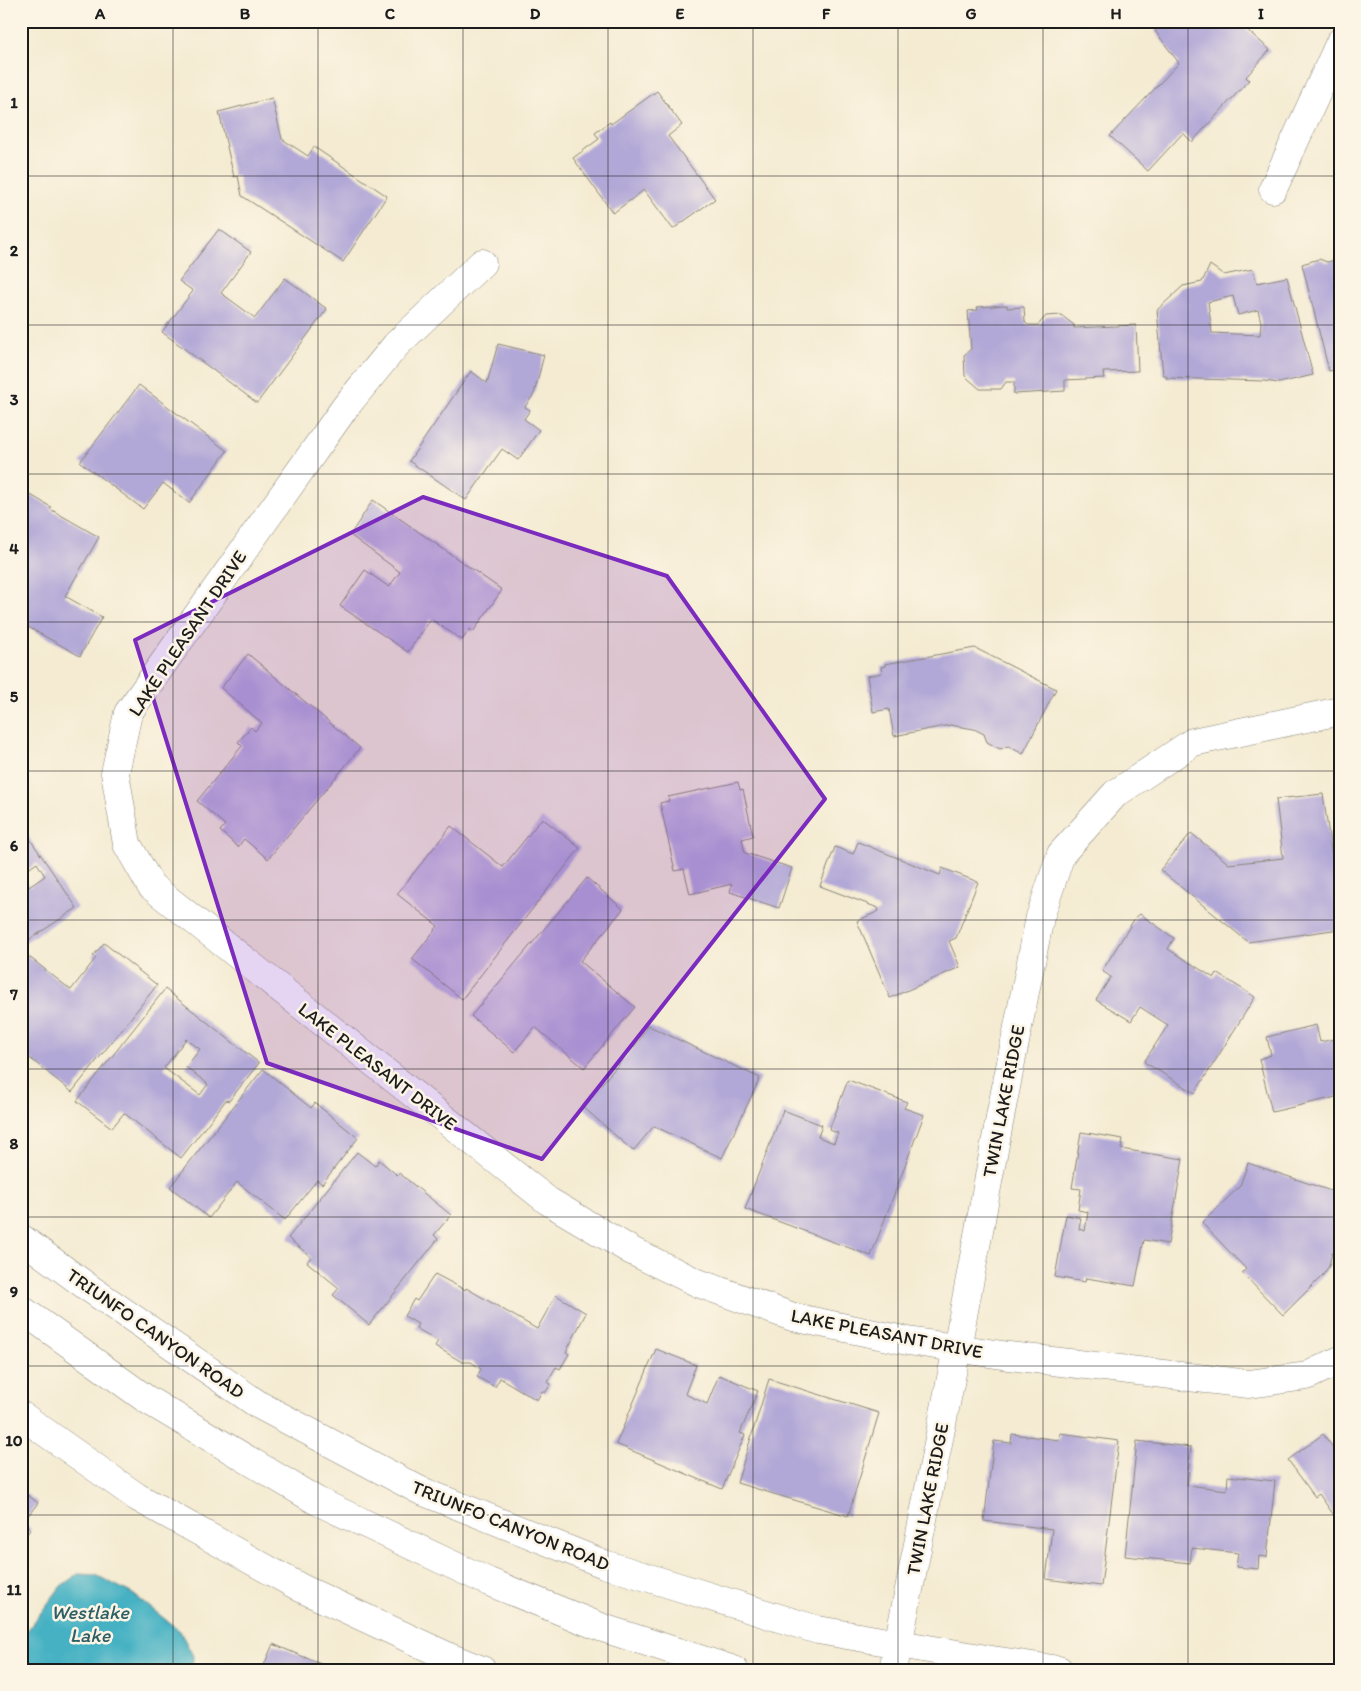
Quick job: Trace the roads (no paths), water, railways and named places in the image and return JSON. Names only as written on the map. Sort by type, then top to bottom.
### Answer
[{"type":"street","points":[[1273,189],[1340,42]]},
{"type":"street","name":"LAKE PLEASANT DRIVE","points":[[482,263],[396,345],[346,406],[128,712],[115,773],[127,844],[151,886],[548,1201],[632,1250],[698,1283],[792,1317],[908,1341],[1249,1384],[1307,1376],[1340,1360]]},
{"type":"street","name":"TWIN LAKE RIDGE","points":[[896,1657],[1040,917],[1060,854],[1115,794],[1194,742],[1340,711]]},
{"type":"street","name":"TRIUNFO CANYON ROAD","points":[[21,1238],[89,1288],[259,1406],[419,1490],[604,1564],[818,1630],[896,1657],[992,1660],[1060,1670]]},
{"type":"street","points":[[21,1309],[146,1399],[317,1501],[489,1582],[603,1628],[734,1670]]},
{"type":"street","points":[[21,1415],[137,1497],[303,1590],[446,1664],[482,1670]]},
{"type":"water","name":"Westlake Lake","points":[[78,1574],[96,1575],[133,1594],[180,1631],[193,1656],[192,1670],[21,1670],[21,1639],[61,1586]]}]
